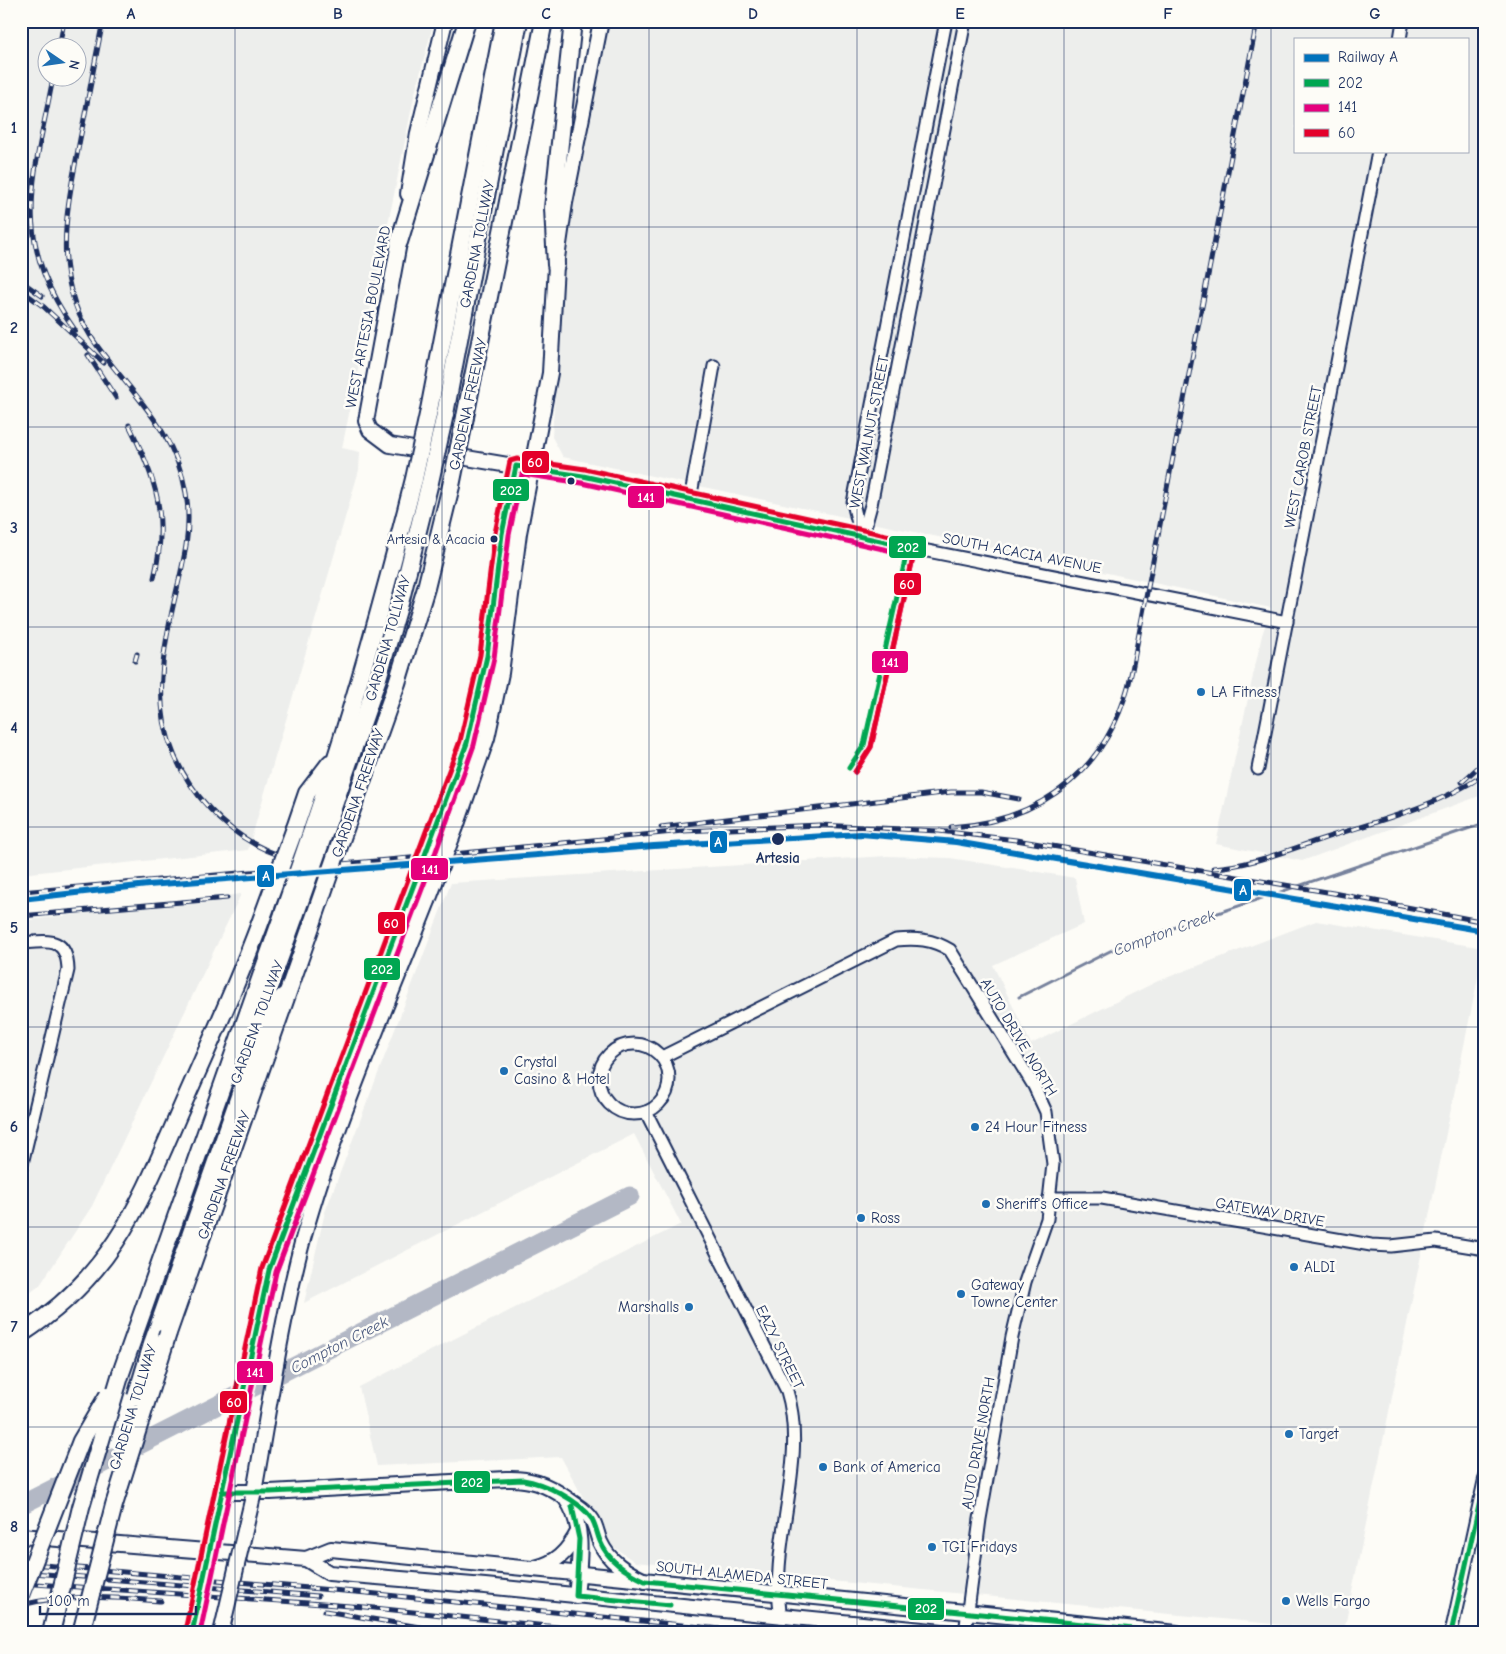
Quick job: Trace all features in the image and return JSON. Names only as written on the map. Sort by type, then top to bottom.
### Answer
[{"type":"highway","points":[[399,242],[467,21]]},
{"type":"highway","name":"GARDENA FREEWAY","points":[[319,830],[340,749],[382,605],[422,481],[429,410],[504,21]]},
{"type":"highway","name":"GARDENA TOLLWAY","points":[[121,1373],[172,1229],[190,1212],[290,913],[380,668],[400,603],[422,481],[445,414],[519,21]]},
{"type":"highway","name":"GARDENA TOLLWAY","points":[[471,391],[461,375],[530,21]]},
{"type":"highway","name":"GARDENA FREEWAY","points":[[81,1633],[114,1505],[168,1333],[344,832],[426,588],[466,417],[544,21]]},
{"type":"highway","points":[[556,265],[553,208],[573,21]]},
{"type":"highway","points":[[21,1334],[51,1313],[81,1287],[126,1226],[242,973],[307,793],[340,749]]},
{"type":"highway","name":"GARDENA TOLLWAY","points":[[70,1633],[94,1536],[153,1341],[269,1011],[287,993]]},
{"type":"highway","points":[[21,1595],[81,1441],[121,1373]]},
{"type":"highway","points":[[51,1633],[81,1507],[121,1373]]},
{"type":"main road","name":"WEST ARTESIA BOULEVARD","points":[[445,21],[418,133],[366,421],[367,426],[390,446],[516,466]]},
{"type":"main road","points":[[221,1633],[261,1492],[291,1289],[323,1170],[428,901],[487,738],[501,673],[518,542],[550,372],[556,265],[565,203],[601,21]]},
{"type":"main road","points":[[193,1632],[269,1270],[307,1165],[409,903],[467,742],[479,696],[490,633],[502,534],[516,466]]},
{"type":"main road","name":"SOUTH ACACIA AVENUE","points":[[516,466],[532,469]]},
{"type":"main road","points":[[376,986],[393,991]]},
{"type":"main road","points":[[307,1165],[323,1170]]},
{"type":"main road","points":[[223,1492],[261,1492],[520,1479],[546,1485],[584,1510],[601,1544],[612,1560],[626,1572],[645,1581]]},
{"type":"main road","points":[[566,1498],[572,1508],[578,1532],[576,1596]]},
{"type":"main road","points":[[530,1570],[549,1564],[561,1557],[570,1547],[578,1532]]},
{"type":"main road","name":"SOUTH ALAMEDA STREET","points":[[21,1536],[306,1559],[331,1549],[777,1595],[1177,1633]]},
{"type":"main road","name":"SOUTH ALAMEDA STREET","points":[[306,1559],[329,1573],[952,1633]]},
{"type":"street","name":"WEST WALNUT STREET","points":[[862,538],[853,504],[946,21]]},
{"type":"street","name":"WEST WALNUT STREET","points":[[862,538],[871,505],[896,380],[965,21]]},
{"type":"street","points":[[1400,38],[1403,21]]},
{"type":"street","name":"WEST CAROB STREET","points":[[1258,769],[1378,152]]},
{"type":"street","points":[[909,215],[926,219]]},
{"type":"street","points":[[690,500],[714,366]]},
{"type":"street","points":[[878,376],[896,380]]},
{"type":"street","name":"SOUTH ACACIA AVENUE","points":[[532,469],[583,476],[862,538],[1287,622]]},
{"type":"street","name":"AUTO DRIVE NORTH","points":[[662,1058],[896,940],[914,938],[937,942],[950,950],[1034,1086],[1046,1112],[1054,1164],[1047,1219],[1025,1282],[1012,1337],[980,1519],[965,1633]]},
{"type":"street","points":[[21,944],[51,941],[62,947],[67,956],[68,970],[21,1168]]},
{"type":"street","points":[[629,1044],[644,1045],[662,1058],[668,1069],[668,1089],[657,1105],[646,1112],[626,1113],[607,1103],[600,1089],[600,1067],[615,1049],[629,1044]]},
{"type":"street","name":"EAZY STREET","points":[[646,1112],[787,1391],[792,1406],[793,1430],[789,1488],[777,1595],[781,1617]]},
{"type":"street","name":"GATEWAY DRIVE","points":[[1049,1198],[1102,1198],[1371,1245],[1391,1246],[1436,1241],[1485,1249]]},
{"type":"street","points":[[1451,1633],[1485,1477]]},
{"type":"shaded area","points":[[21,21],[434,21],[414,97],[342,448],[360,452],[359,470],[248,850],[21,874]]},
{"type":"shaded area","points":[[609,21],[1485,21],[1485,794],[1302,861],[1216,844],[1262,635],[1271,608],[563,457],[552,437],[565,247]]},
{"type":"shaded area","points":[[887,856],[950,858],[1075,878],[1084,924],[993,965],[1031,1044],[1158,981],[1316,921],[1484,948],[1344,1631],[635,1562],[608,1543],[561,1457],[377,1466],[359,1387],[681,1224],[634,1134],[304,1303],[325,1212],[451,883]]},
{"type":"shaded area","points":[[241,894],[92,1206],[40,1285],[21,1300],[21,921]]},
{"type":"waterway","name":"Compton Creek","points":[[1019,997],[1120,946],[1485,823]]},
{"type":"waterway","name":"Compton Creek","points":[[21,1505],[630,1196]]},
{"type":"railway","points":[[61,38],[64,21]]},
{"type":"railway","points":[[103,21],[70,194],[65,246],[67,272],[73,297],[83,322],[98,347],[139,398],[163,433],[181,471],[186,493],[188,531],[164,652],[162,707],[167,733],[175,758],[190,784],[210,809],[231,829],[268,851],[296,860],[310,862]]},
{"type":"railway","points":[[951,827],[986,822],[1017,813],[1045,799],[1070,782],[1092,759],[1109,733],[1123,703],[1132,670],[1257,21]]},
{"type":"railway","points":[[51,88],[34,178],[32,207],[34,236],[41,266],[54,297],[75,330]]},
{"type":"railway","points":[[21,281],[42,296]]},
{"type":"railway","points":[[21,290],[44,307],[104,363]]},
{"type":"railway","points":[[88,355],[116,398]]},
{"type":"railway","points":[[129,425],[153,481],[157,498],[160,536],[154,578]]},
{"type":"railway","points":[[135,661],[137,654]]},
{"type":"railway","points":[[1462,782],[1485,761]]},
{"type":"railway","points":[[1213,868],[1226,867],[1267,857],[1405,813],[1446,796],[1485,774]]},
{"type":"railway","points":[[661,827],[951,792],[981,792],[1019,799]]},
{"type":"railway","points":[[21,892],[433,856],[683,831],[820,825],[939,831],[1016,840],[1333,893],[1485,922]]},
{"type":"railway","points":[[21,916],[227,898]]},
{"type":"railway","points":[[21,1563],[367,1593],[760,1633]]},
{"type":"railway","points":[[21,1572],[318,1596]]},
{"type":"railway","points":[[21,1583],[365,1607],[614,1633]]},
{"type":"railway","points":[[21,1605],[38,1601],[73,1598],[161,1601]]},
{"type":"railway","points":[[325,1611],[455,1633]]},
{"type":"railway","points":[[646,1629],[683,1633]]},
{"type":"rail line","name":"A","points":[[21,899],[148,885],[654,846],[861,834],[956,842],[1485,931]]},
{"type":"transit line","name":"60","points":[[185,1631],[262,1268],[460,741],[480,655],[495,533],[510,461],[517,459],[585,469],[913,541],[915,549],[871,747],[855,772]]},
{"type":"transit line","name":"202","points":[[192,1633],[269,1270],[467,743],[487,656],[502,534],[516,466],[583,476],[908,547],[864,745],[849,768]]},
{"type":"transit line","name":"141","points":[[200,1633],[276,1272],[430,868],[474,745],[494,658],[509,535],[522,474],[582,483],[906,554]]},
{"type":"transit line","name":"141","points":[[855,772],[871,747],[915,549]]},
{"type":"transit line","name":"202","points":[[1451,1633],[1485,1478]]},
{"type":"transit line","name":"202","points":[[223,1492],[270,1492],[523,1480],[551,1489],[579,1505],[592,1519],[603,1548],[613,1560],[631,1574],[645,1581],[1174,1633]]},
{"type":"transit line","name":"202","points":[[572,1506],[579,1539],[576,1596],[670,1605]]},
{"type":"place","name":"Artesia & Acacia","points":[[494,539]]},
{"type":"place","name":"LA Fitness","points":[[1201,692]]},
{"type":"place","name":"Artesia","points":[[778,839]]},
{"type":"place","name":"Crystal Casino & Hotel","points":[[504,1071]]},
{"type":"place","name":"24 Hour Fitness","points":[[975,1127]]},
{"type":"place","name":"Sheriff's Office","points":[[986,1204]]},
{"type":"place","name":"Ross","points":[[861,1218]]},
{"type":"place","name":"ALDI","points":[[1294,1267]]},
{"type":"place","name":"Gateway Towne Center","points":[[961,1294]]},
{"type":"place","name":"Marshalls","points":[[689,1307]]},
{"type":"place","name":"Target","points":[[1289,1434]]},
{"type":"place","name":"Bank of America","points":[[823,1467]]},
{"type":"place","name":"TGI Fridays","points":[[932,1547]]},
{"type":"place","name":"Wells Fargo","points":[[1286,1601]]}]
